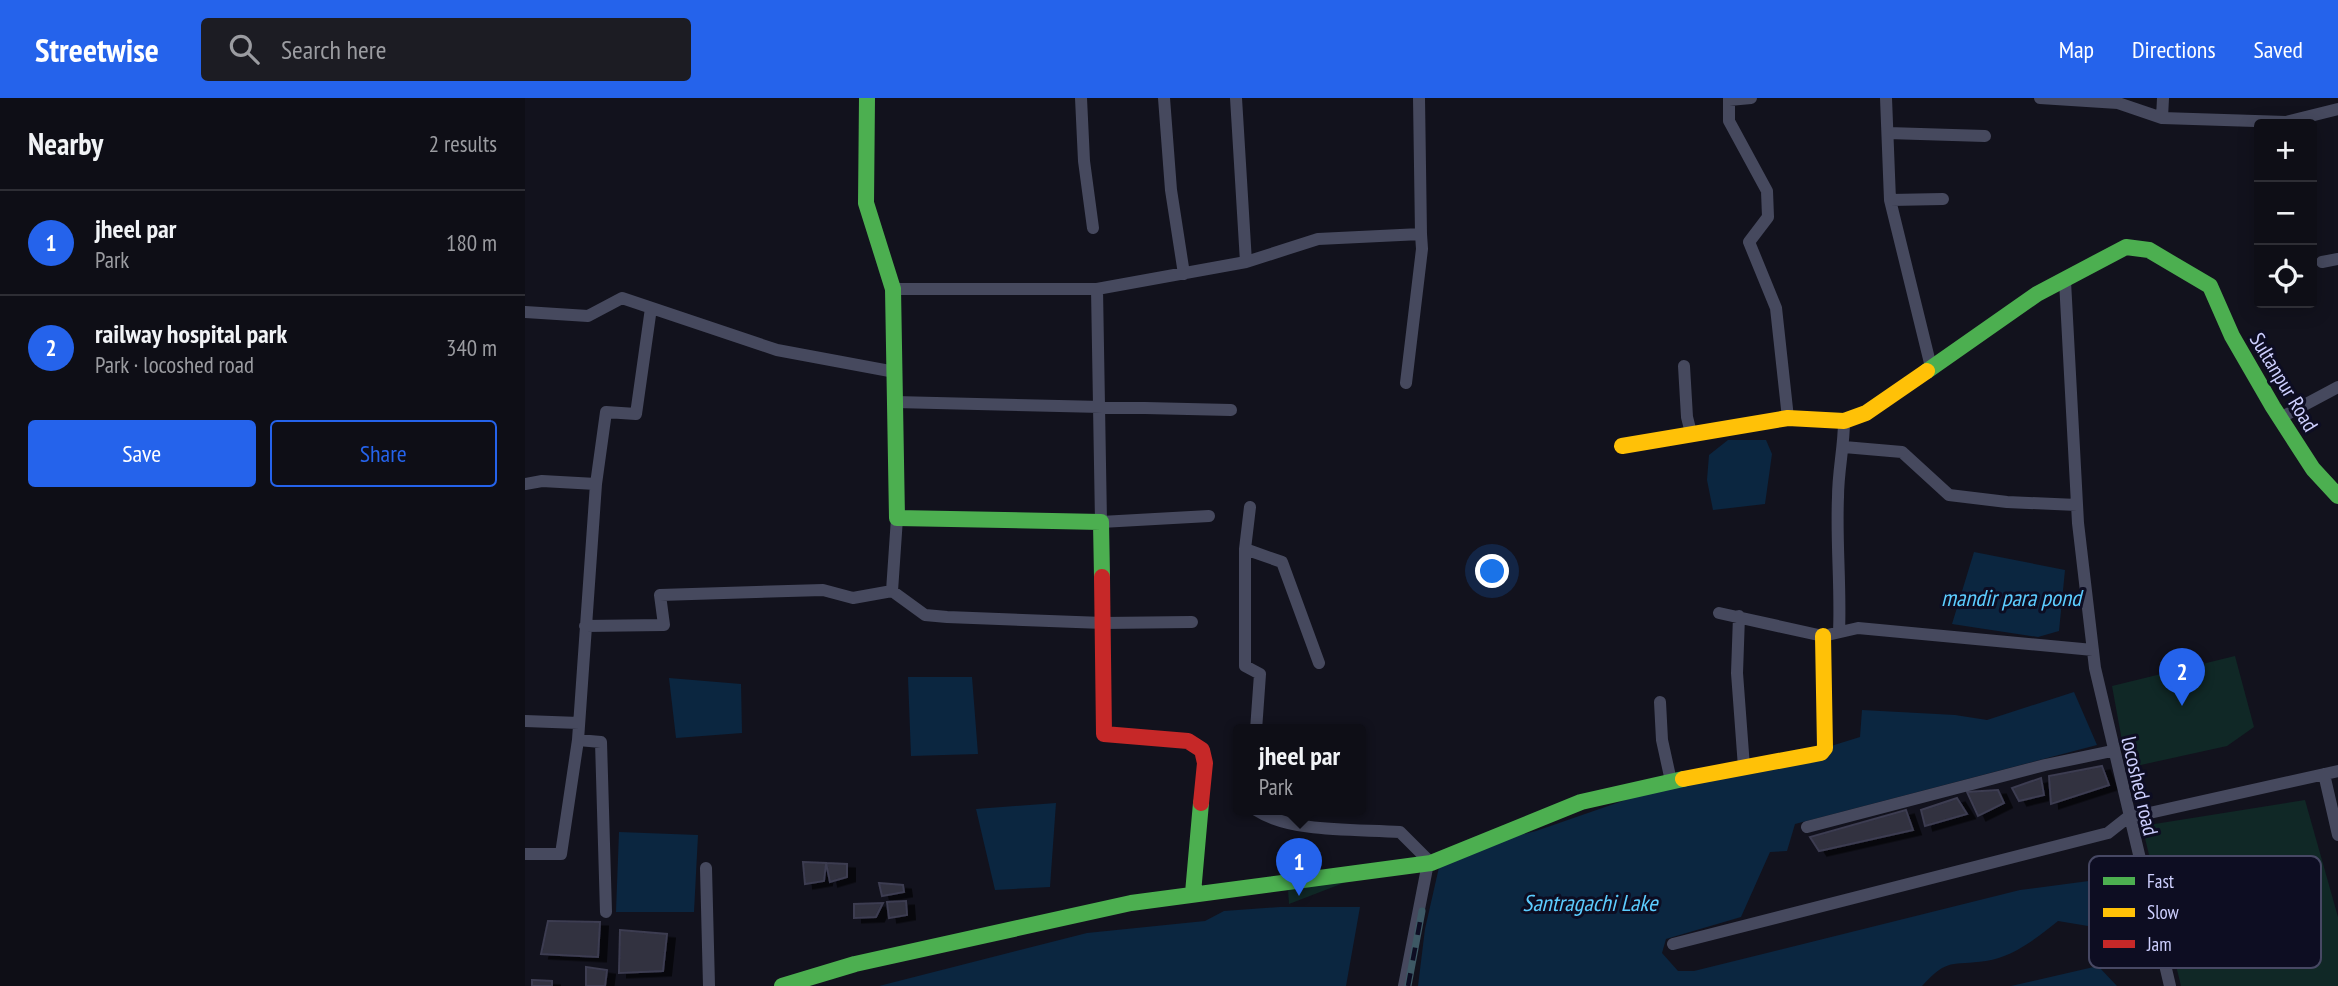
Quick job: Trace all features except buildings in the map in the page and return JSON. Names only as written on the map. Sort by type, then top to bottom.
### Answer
[{"type":"street","points":[[867,98],[866,203],[893,289],[897,519],[892,591]]},
{"type":"street","points":[[1081,98],[1084,161],[1093,228]]},
{"type":"street","points":[[1164,98],[1171,190],[1184,274]]},
{"type":"street","points":[[1236,98],[1246,262]]},
{"type":"street","points":[[1406,383],[1422,248],[1419,98]]},
{"type":"street","points":[[1751,98],[1729,99],[1729,121],[1767,191],[1768,217],[1749,242],[1776,308],[1788,418]]},
{"type":"street","points":[[1886,98],[1890,200],[1931,367]]},
{"type":"street","points":[[2040,98],[2118,103],[2162,118],[2286,122],[2338,109]]},
{"type":"street","points":[[2162,118],[2163,98]]},
{"type":"street","points":[[1888,133],[1985,136]]},
{"type":"street","points":[[1890,200],[1943,199]]},
{"type":"street","points":[[893,289],[1097,289],[1246,262],[1318,239],[1421,234]]},
{"type":"street","name":"Sultanpur Road","points":[[1844,421],[1866,413],[2015,312],[2037,294],[2065,282],[2126,247],[2149,250],[2210,286],[2232,336],[2280,418],[2313,469],[2338,496]]},
{"type":"street","points":[[2322,262],[2338,260]]},
{"type":"street","name":"locoshed road","points":[[2065,282],[2077,505],[2093,650],[2104,717],[2137,856]]},
{"type":"street","points":[[1097,289],[1101,407],[1104,734],[1188,741],[1202,750],[1205,763],[1193,893]]},
{"type":"street","points":[[525,312],[588,316],[622,298],[777,350],[895,372]]},
{"type":"street","points":[[525,854],[561,854],[578,740],[596,484],[606,412],[636,414],[651,307]]},
{"type":"street","points":[[1684,366],[1687,417],[1691,433]]},
{"type":"street","points":[[2280,418],[2338,387]]},
{"type":"street","points":[[895,402],[1231,410]]},
{"type":"street","points":[[782,986],[855,964],[1037,922],[1193,893],[1430,863],[1581,802],[1671,781],[1821,754],[1825,748],[1831,634],[1841,583],[1838,494],[1845,447],[1844,421],[1788,418],[1779,422],[1691,433],[1683,437],[1622,446]]},
{"type":"street","points":[[1845,447],[1902,452],[1949,495],[2007,502],[2077,505]]},
{"type":"street","points":[[525,484],[542,481],[596,484]]},
{"type":"street","points":[[1250,507],[1245,549],[1245,666],[1260,674],[1256,724]]},
{"type":"street","points":[[897,519],[1101,522],[1209,516]]},
{"type":"street","points":[[1245,549],[1282,562],[1319,663]]},
{"type":"street","points":[[585,626],[664,625],[660,595],[823,590],[853,597],[892,591],[925,615],[1103,623],[1192,621]]},
{"type":"street","points":[[1719,613],[1831,634],[1858,628],[2093,650]]},
{"type":"street","points":[[1739,616],[1737,673],[1744,767]]},
{"type":"street","points":[[1660,702],[1662,740],[1671,781]]},
{"type":"street","points":[[525,721],[579,723]]},
{"type":"street","points":[[578,740],[601,742],[606,912]]},
{"type":"street","points":[[1807,827],[2045,765],[2112,751]]},
{"type":"street","points":[[1673,944],[2108,833],[2127,818],[2338,771]]},
{"type":"street","points":[[2324,774],[2338,835]]},
{"type":"street","points":[[1264,815],[1271,820],[1291,824],[1399,832],[1430,863]]},
{"type":"street","points":[[1404,986],[1430,863]]},
{"type":"street","points":[[706,868],[709,986]]},
{"type":"street","name":"locoshed road","points":[[2165,968],[2170,986]]},
{"type":"green space","points":[[2235,656],[2254,727],[2227,746],[2127,768],[2112,686]]},
{"type":"green space","points":[[2305,800],[2321,856],[2149,856],[2142,826]]},
{"type":"green space","points":[[2321,857],[2338,917],[2338,986],[2181,986],[2177,968],[2321,968]]},
{"type":"green space","points":[[1359,877],[1289,904],[1288,889]]},
{"type":"water","points":[[1728,440],[1766,440],[1772,454],[1765,504],[1713,510],[1707,480],[1709,455]]},
{"type":"water","name":"mandir para pond","points":[[1974,552],[2065,570],[2059,631],[2038,637],[1952,624]]},
{"type":"water","points":[[908,677],[972,677],[978,754],[911,756]]},
{"type":"water","points":[[669,678],[741,684],[742,733],[676,738]]},
{"type":"water","name":"Santragachi Lake","points":[[2074,692],[2097,745],[1795,824],[1787,851],[1770,852],[1741,917],[1666,939],[1662,953],[1678,971],[1694,971],[2020,890],[2089,881],[2089,926],[2058,921],[2015,951],[1996,959],[1951,964],[1938,971],[1922,986],[1418,986],[1425,929],[1442,854],[1536,831],[1634,797],[1767,766],[1860,737],[1862,710],[1955,715],[1987,720]]},
{"type":"water","points":[[1056,803],[1050,887],[995,890],[976,809]]},
{"type":"water","points":[[619,832],[698,835],[694,912],[616,912]]},
{"type":"water","points":[[1280,907],[1360,907],[1346,986],[879,986],[1087,933],[1205,921],[1224,911]]},
{"type":"water","points":[[2089,968],[2100,968],[2117,986],[2011,986]]},
{"type":"railway","points":[[1408,986],[1422,911]]},
{"type":"traffic: fast","points":[[867,98],[866,203],[893,289],[897,518],[1101,522],[1102,577]]},
{"type":"traffic: fast","points":[[1927,371],[2037,294],[2126,247],[2149,250],[2210,286],[2232,336],[2273,407],[2313,469],[2338,496]]},
{"type":"traffic: fast","points":[[782,986],[855,964],[1131,903],[1431,863],[1581,802],[1683,779]]},
{"type":"traffic: fast","points":[[1193,893],[1201,803]]},
{"type":"traffic: slow","points":[[1622,446],[1788,418],[1844,421],[1866,413],[1927,371]]},
{"type":"traffic: slow","points":[[1683,779],[1821,753],[1825,748],[1823,636]]},
{"type":"traffic: jam","points":[[1102,577],[1104,734],[1188,741],[1202,750],[1205,763],[1201,803]]},
{"type":"place","name":"railway hospital park","points":[[2182,706]]},
{"type":"place","name":"jheel par","points":[[1299,896]]}]
